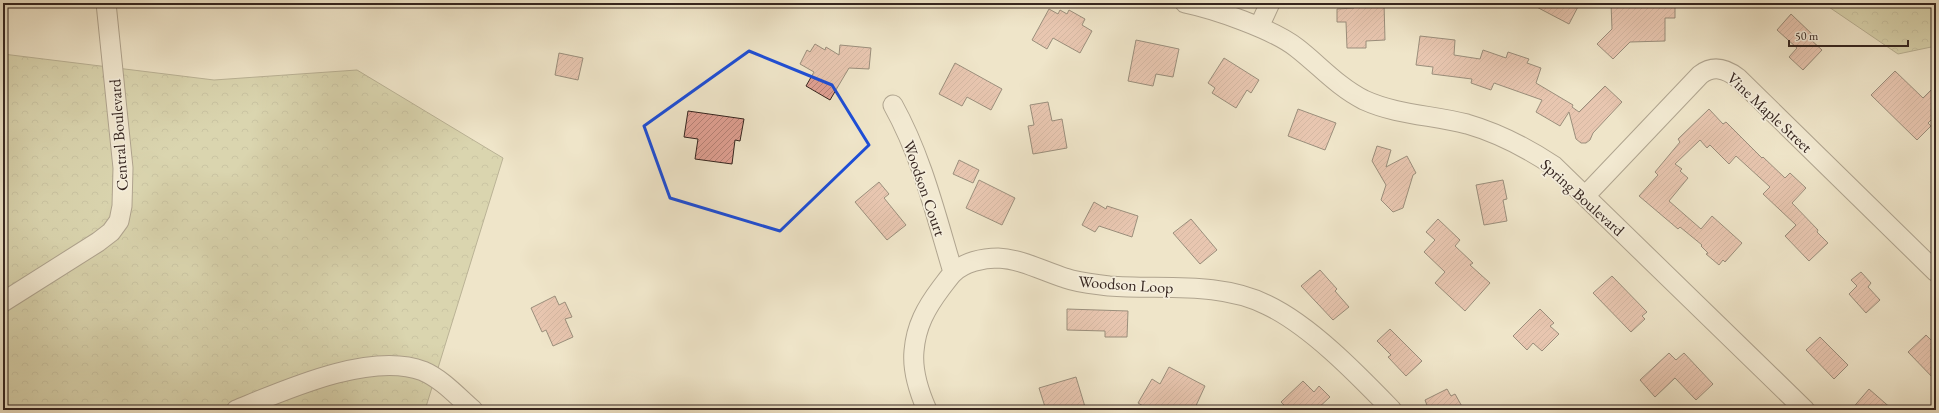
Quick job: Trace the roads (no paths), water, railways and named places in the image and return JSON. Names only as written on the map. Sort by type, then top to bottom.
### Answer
[{"type":"street","name":"Central Boulevard","points":[[3,302],[98,242],[111,232],[119,221],[122,206],[123,168],[106,3]]},
{"type":"street","name":"Spring Boulevard","points":[[1185,3],[1259,27],[1296,47],[1348,90],[1363,99],[1399,112],[1468,124],[1527,148],[1554,166],[1805,410]]},
{"type":"street","points":[[1259,27],[1270,3]]},
{"type":"street","name":"Vine Maple Street","points":[[1585,196],[1700,75],[1710,69],[1724,69],[1738,78],[1936,272]]},
{"type":"street","name":"Woodson Court","points":[[892,105],[902,121],[925,177],[953,272]]},
{"type":"street","name":"Woodson Loop","points":[[927,410],[920,393],[915,374],[914,352],[916,334],[922,317],[953,272],[967,264],[982,259],[998,258],[1015,260],[1068,279],[1087,284],[1183,288],[1235,293],[1267,304],[1303,327],[1366,384],[1392,410]]},
{"type":"street","points":[[236,410],[298,385],[365,367],[387,365],[424,371],[441,382],[474,410]]}]
